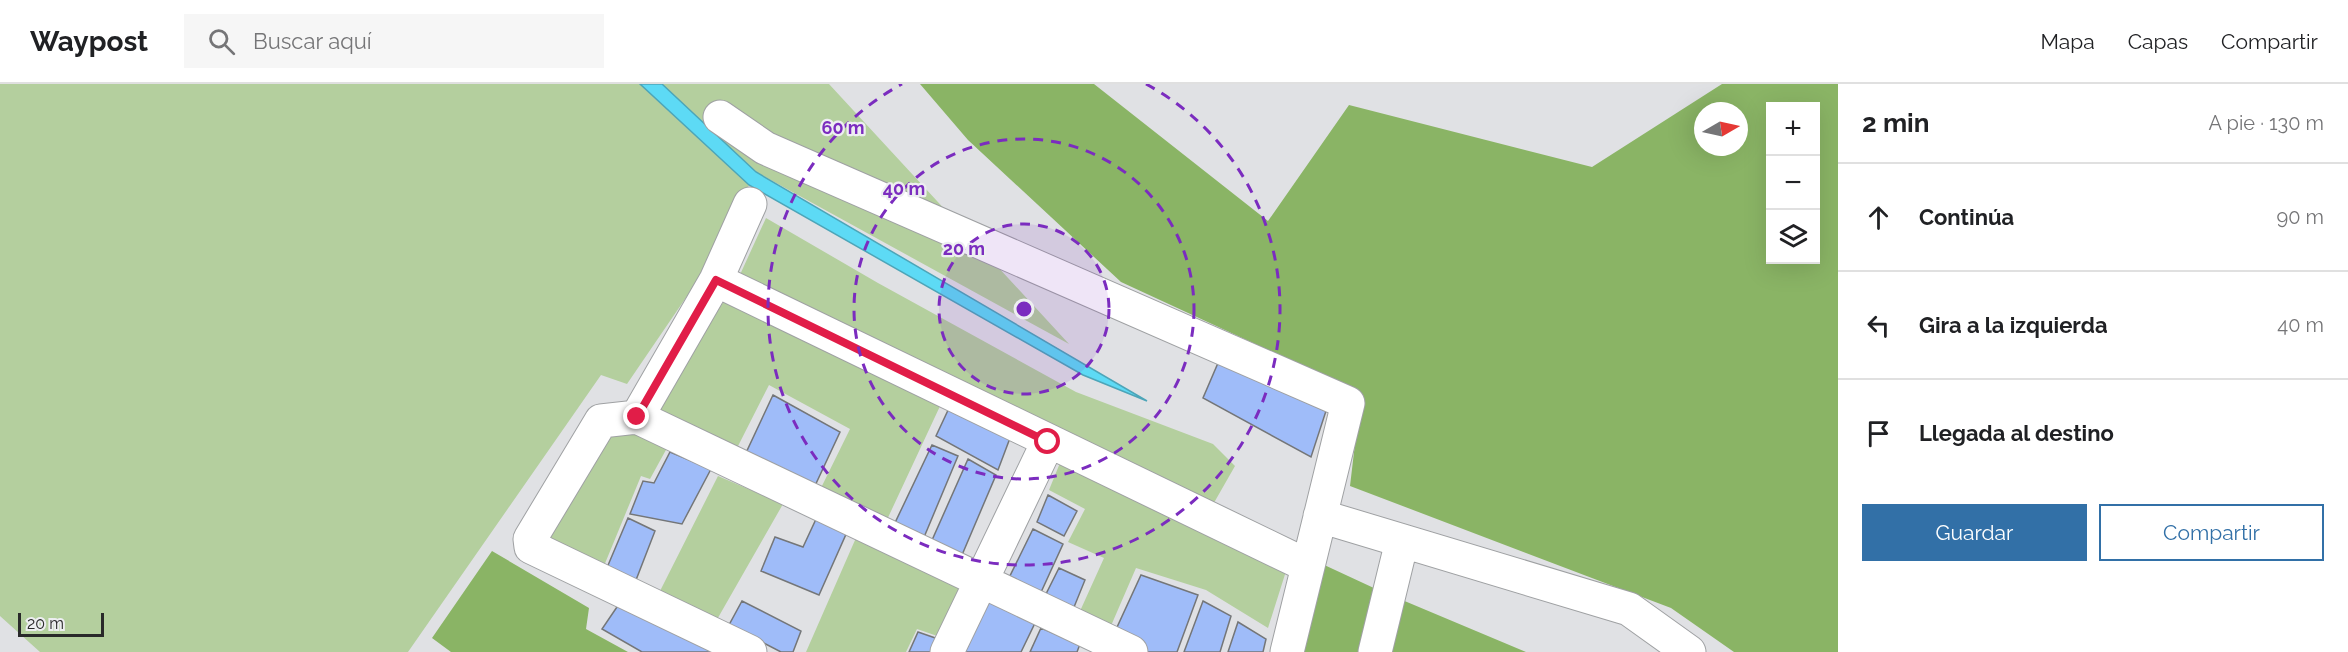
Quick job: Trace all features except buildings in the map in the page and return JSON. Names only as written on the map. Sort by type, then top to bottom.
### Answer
[{"type":"street","points":[[720,117],[765,148],[1348,403],[1287,652]]},
{"type":"street","points":[[637,417],[716,280],[750,204]]},
{"type":"street","points":[[716,280],[1308,566]]},
{"type":"street","points":[[750,652],[531,547],[530,539],[601,421],[637,417],[1131,652]]},
{"type":"street","points":[[947,652],[1048,442]]},
{"type":"street","points":[[1320,516],[1629,609],[1689,652]]},
{"type":"street","points":[[1376,652],[1402,541]]},
{"type":"green space","points":[[0,84],[829,84],[1069,344],[756,172],[700,277],[627,384],[601,375],[408,652],[40,652],[0,616]]},
{"type":"green space","points":[[920,84],[1094,84],[1268,221],[1349,105],[1592,167],[1722,84],[1838,84],[1838,652],[1734,652],[1671,608],[1350,486],[1361,393],[1121,282],[968,140]]},
{"type":"green space","points":[[766,218],[878,283],[1076,392],[1213,444],[1235,466],[1211,508],[738,279]]},
{"type":"green space","points":[[728,295],[941,404],[885,524],[819,492],[850,429],[769,385],[735,452],[651,413]]},
{"type":"green space","points":[[614,424],[667,448],[650,479],[641,476],[599,578],[540,543]]},
{"type":"green space","points":[[1062,458],[1287,568],[1268,628],[1206,590],[1136,568],[1107,635],[1076,620],[1104,558],[1068,542],[1085,509],[1049,490]]},
{"type":"green space","points":[[718,476],[783,504],[715,623],[658,595]]},
{"type":"green space","points":[[859,531],[971,584],[946,639],[917,629],[906,652],[806,652]]},
{"type":"green space","points":[[492,551],[589,608],[586,629],[628,652],[451,652],[432,638]]},
{"type":"green space","points":[[1320,563],[1376,589],[1526,652],[1299,652]]},
{"type":"water","points":[[640,84],[662,84],[756,172],[1147,401],[1083,375],[749,185]]},
{"type":"route","points":[[637,417],[716,280],[1048,442]]}]
